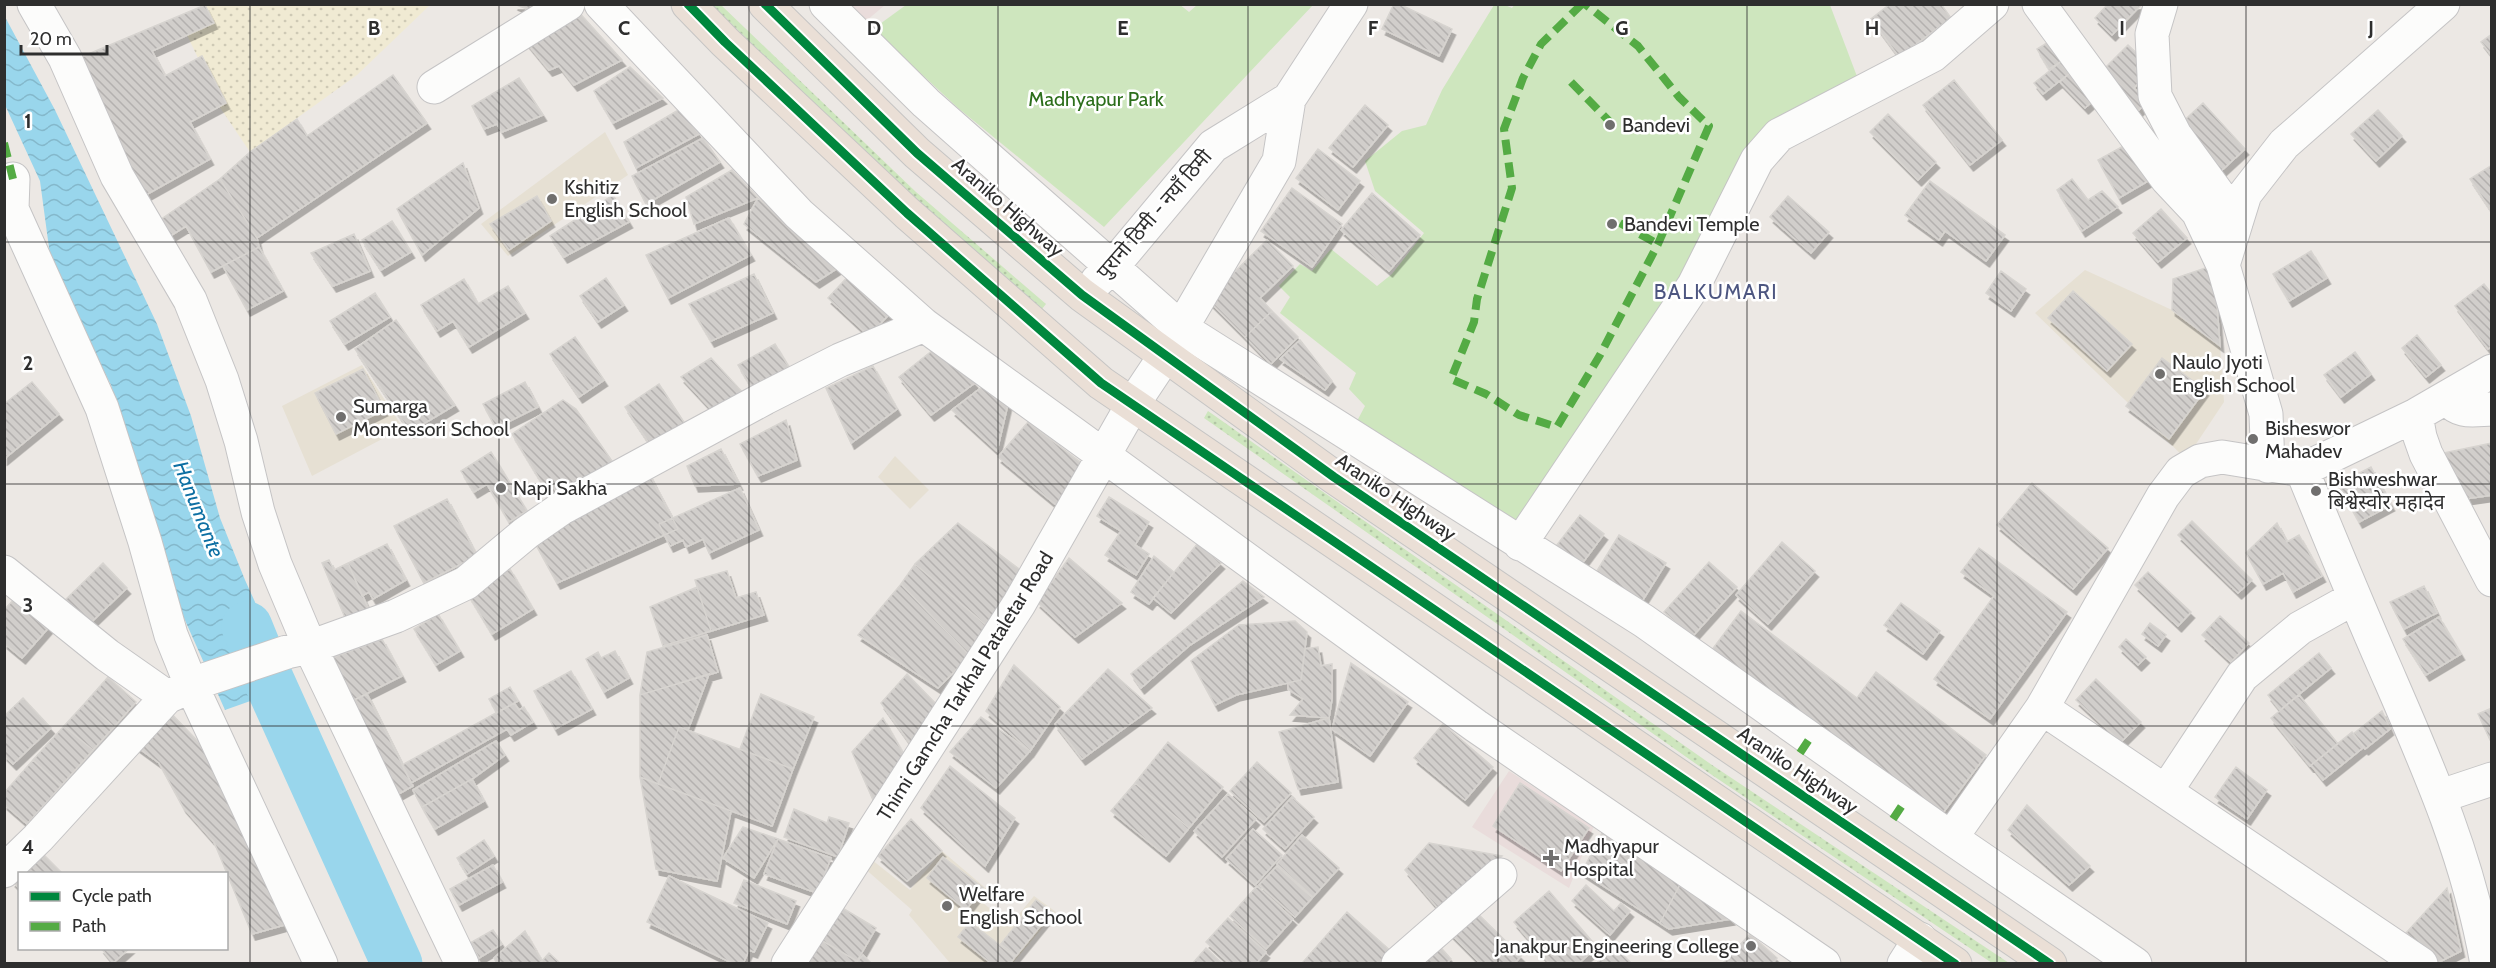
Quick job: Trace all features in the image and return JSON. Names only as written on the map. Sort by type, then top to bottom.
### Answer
[{"type":"highway","points":[[688,4],[725,42],[907,213],[1101,383],[1912,951],[1955,963]]},
{"type":"highway","name":"Araniko Highway","points":[[765,4],[917,153],[1082,295],[1334,477],[2050,963]]},
{"type":"street","points":[[34,4],[65,58],[117,176],[190,300],[225,390],[241,441],[258,512],[275,564],[298,650],[462,963]]},
{"type":"street","points":[[434,87],[567,4]]},
{"type":"street","points":[[601,4],[799,214],[924,325],[1476,726],[1824,963]]},
{"type":"street","points":[[826,4],[926,103],[1181,328],[1644,621],[1951,838],[2135,963]]},
{"type":"street","points":[[1289,99],[1351,4]]},
{"type":"street","points":[[1520,544],[1694,285],[1757,160],[1779,135],[1933,55],[1992,4]]},
{"type":"street","points":[[2038,4],[2168,179],[2198,212],[2223,266],[2266,414],[2268,466]]},
{"type":"street","points":[[2161,4],[2152,34],[2155,96],[2175,135],[2237,220]]},
{"type":"street","points":[[2223,266],[2245,194],[2284,144],[2443,4]]},
{"type":"street","name":"Thimi Gamcha Tarkhal Pataletar Road","points":[[788,963],[1019,604],[1133,404],[1165,356],[1279,161],[1289,99]]},
{"type":"street","name":"पुरानो ठिमी - नयाँ ठिमी","points":[[1082,295],[1112,267],[1213,146],[1289,99]]},
{"type":"street","points":[[13,179],[12,210],[102,408],[188,688],[321,963]]},
{"type":"street","points":[[4,871],[188,688],[396,616],[466,582],[526,533],[562,508],[840,360],[924,325]]},
{"type":"street","points":[[1951,838],[2042,708],[2163,496],[2181,472],[2200,461],[2222,457],[2302,470],[2416,415],[2492,371]]},
{"type":"street","points":[[2446,398],[2454,407],[2461,410],[2492,409]]},
{"type":"street","points":[[2416,415],[2426,454],[2492,580]]},
{"type":"street","points":[[2302,470],[2354,598],[2441,796],[2465,865],[2487,963]]},
{"type":"street","points":[[4,573],[108,655],[188,688]]},
{"type":"street","points":[[2166,791],[2242,676],[2300,628],[2354,598]]},
{"type":"street","points":[[2042,708],[2421,963]]},
{"type":"street","points":[[2441,796],[2492,778]]},
{"type":"street","points":[[4,838],[38,838]]},
{"type":"street","points":[[1398,963],[1500,875]]},
{"type":"shaded area","points":[[849,5],[885,5],[866,21]]},
{"type":"shaded area","name":"Kshitiz English School","points":[[605,132],[628,175],[508,256],[481,224]]},
{"type":"shaded area","name":"Naulo Jyoti English School","points":[[2085,270],[2172,310],[2220,346],[2224,402],[2186,459],[2035,313]]},
{"type":"shaded area","name":"Sumarga Montessori School","points":[[362,365],[403,428],[312,476],[282,406]]},
{"type":"shaded area","points":[[895,456],[929,490],[910,509],[878,477]]},
{"type":"shaded area","name":"Madhyapur Hospital","points":[[1509,771],[1594,826],[1569,888],[1472,827]]},
{"type":"shaded area","name":"Welfare English School","points":[[942,851],[989,891],[982,902],[1010,925],[1034,896],[1056,912],[1013,963],[950,963],[909,915],[912,910],[863,867],[872,860],[910,890]]},
{"type":"green space","name":"Madhyapur Park","points":[[1179,4],[1189,12],[1197,5],[1313,5],[1104,227],[958,108],[873,29],[906,5]]},
{"type":"green space","points":[[1515,4],[1830,5],[1861,87],[1773,128],[1687,278],[1521,533],[1356,423],[1365,406],[1349,389],[1356,373],[1280,313],[1290,297],[1279,286],[1300,264],[1312,271],[1331,249],[1377,286],[1392,274],[1424,233],[1375,191],[1365,161],[1402,131],[1426,125],[1442,90],[1494,5],[1505,5],[1512,8]]},
{"type":"green space","points":[[712,5],[721,5],[916,192],[1046,304],[1042,309],[910,198]]},
{"type":"green space","points":[[1208,411],[1712,765],[2009,963],[1992,963],[1709,773],[1204,418]]},
{"type":"sand","points":[[205,5],[430,5],[357,75],[250,152],[219,106],[226,102],[202,56],[198,58],[187,35],[214,23]]},
{"type":"water","points":[[4,15],[55,110],[157,324],[191,416],[220,518],[293,686],[225,710],[167,580],[141,481],[111,385],[69,303],[50,255],[40,181],[5,105]]},
{"type":"building","points":[[514,4],[535,4],[530,10]]},
{"type":"building","points":[[1394,4],[1399,4],[1452,29],[1439,56],[1382,29]]},
{"type":"building","points":[[1890,4],[1941,4],[1951,18],[1899,57],[1871,19]]},
{"type":"building","points":[[2108,4],[2142,4],[2112,35],[2095,18]]},
{"type":"building","points":[[205,5],[214,23],[152,51],[165,76],[202,56],[226,103],[190,122],[210,159],[144,196],[79,58]]},
{"type":"building","points":[[575,8],[622,60],[574,85],[559,66],[549,70],[525,41]]},
{"type":"building","points":[[2492,34],[2492,56],[2481,42]]},
{"type":"building","points":[[2050,41],[2062,61],[2049,69],[2037,49]]},
{"type":"building","points":[[2128,45],[2144,60],[2136,69],[2144,77],[2134,88],[2148,101],[2136,113],[2098,75]]},
{"type":"building","points":[[2062,61],[2071,72],[2043,94],[2034,83]]},
{"type":"building","points":[[630,67],[663,98],[613,123],[594,91]]},
{"type":"building","points":[[2071,72],[2095,99],[2085,108],[2060,82]]},
{"type":"building","points":[[393,75],[427,123],[257,238],[220,179],[250,152],[297,119],[307,136]]},
{"type":"building","points":[[519,78],[543,115],[502,132],[497,124],[484,129],[472,106]]},
{"type":"building","points":[[1954,80],[2002,140],[1970,165],[1923,105]]},
{"type":"building","points":[[2203,103],[2245,149],[2220,172],[2177,127]]},
{"type":"building","points":[[1365,105],[1388,125],[1353,167],[1329,148]]},
{"type":"building","points":[[680,109],[699,134],[636,168],[624,142]]},
{"type":"building","points":[[2378,110],[2402,136],[2376,161],[2351,134]]},
{"type":"building","points":[[1888,114],[1936,162],[1918,180],[1870,132]]},
{"type":"building","points":[[703,138],[720,162],[646,204],[632,176]]},
{"type":"building","points":[[2127,144],[2148,181],[2119,198],[2098,160]]},
{"type":"building","points":[[1318,149],[1360,181],[1338,210],[1296,178]]},
{"type":"building","points":[[463,163],[479,208],[422,255],[397,209]]},
{"type":"building","points":[[2492,165],[2492,212],[2470,179]]},
{"type":"building","points":[[732,170],[758,198],[694,224],[686,197]]},
{"type":"building","points":[[220,179],[257,238],[259,247],[211,272],[186,226],[167,238],[157,222]]},
{"type":"building","points":[[2072,179],[2088,200],[2102,191],[2118,207],[2082,231],[2057,190]]},
{"type":"building","points":[[1930,181],[2005,235],[1986,261],[1945,231],[1939,240],[1905,215]]},
{"type":"building","points":[[1292,188],[1342,224],[1312,267],[1261,231]]},
{"type":"building","points":[[1372,193],[1420,235],[1389,271],[1341,230]]},
{"type":"building","points":[[613,195],[629,222],[564,257],[550,236]]},
{"type":"building","points":[[537,196],[551,221],[509,250],[490,224]]},
{"type":"building","points":[[1788,196],[1829,232],[1811,253],[1770,217]]},
{"type":"building","points":[[758,198],[841,266],[816,282],[744,224]]},
{"type":"building","points":[[2161,209],[2187,238],[2158,262],[2133,233]]},
{"type":"building","points":[[729,218],[751,255],[668,298],[646,255]]},
{"type":"building","points":[[392,221],[411,252],[381,270],[362,240]]},
{"type":"building","points":[[354,234],[370,271],[333,286],[311,253]]},
{"type":"building","points":[[1267,240],[1293,266],[1260,298],[1272,311],[1245,337],[1207,299]]},
{"type":"building","points":[[259,247],[283,291],[247,310],[223,266]]},
{"type":"building","points":[[2311,251],[2327,278],[2289,301],[2273,274]]},
{"type":"building","points":[[2214,265],[2220,346],[2172,310],[2173,279]]},
{"type":"building","points":[[853,271],[894,309],[869,336],[828,298]]},
{"type":"building","points":[[2001,271],[2026,289],[2011,311],[1986,293]]},
{"type":"building","points":[[754,274],[773,313],[711,341],[689,304]]},
{"type":"building","points":[[606,278],[624,305],[598,322],[580,296]]},
{"type":"building","points":[[464,279],[478,304],[508,286],[525,313],[469,347],[453,321],[437,331],[421,305]]},
{"type":"building","points":[[2484,284],[2492,294],[2492,346],[2488,349],[2455,306]]},
{"type":"building","points":[[2073,291],[2132,344],[2107,371],[2048,318]]},
{"type":"building","points":[[375,293],[390,317],[345,344],[330,321]]},
{"type":"building","points":[[1272,311],[1298,337],[1271,364],[1245,337]]},
{"type":"building","points":[[396,320],[455,405],[410,432],[355,349]]},
{"type":"building","points":[[2417,335],[2441,365],[2426,377],[2402,348]]},
{"type":"building","points":[[575,337],[604,380],[579,397],[550,354]]},
{"type":"building","points":[[1300,340],[1332,381],[1325,390],[1280,359]]},
{"type":"building","points":[[775,344],[793,374],[756,395],[738,365]]},
{"type":"building","points":[[938,346],[975,383],[931,415],[899,377]]},
{"type":"building","points":[[2355,352],[2371,374],[2341,397],[2324,375]]},
{"type":"building","points":[[711,358],[745,395],[714,412],[681,377]]},
{"type":"building","points":[[2162,358],[2205,390],[2169,439],[2126,406]]},
{"type":"building","points":[[873,366],[897,409],[851,443],[826,388]]},
{"type":"building","points":[[363,369],[384,410],[336,434],[315,393]]},
{"type":"building","points":[[32,382],[59,414],[4,459],[4,404]]},
{"type":"building","points":[[525,382],[538,407],[496,428],[483,404]]},
{"type":"building","points":[[659,384],[687,427],[653,449],[625,407]]},
{"type":"building","points":[[986,384],[1008,404],[997,451],[952,410]]},
{"type":"building","points":[[563,400],[576,409],[614,464],[554,503],[512,434]]},
{"type":"building","points":[[786,420],[797,460],[758,476],[740,444]]},
{"type":"building","points":[[1028,422],[1084,465],[1061,509],[998,457]]},
{"type":"building","points":[[2492,443],[2492,495],[2458,500],[2434,455]]},
{"type":"building","points":[[721,449],[739,484],[695,486],[687,466]]},
{"type":"building","name":"Napi Sakha","points":[[491,452],[527,511],[509,522],[487,484],[474,492],[461,471]]},
{"type":"building","points":[[2371,467],[2391,505],[2359,522],[2338,484]]},
{"type":"building","points":[[649,474],[678,529],[557,583],[533,539]]},
{"type":"building","points":[[2032,483],[2108,548],[2073,589],[1997,525]]},
{"type":"building","points":[[740,488],[759,530],[709,553],[703,539],[686,547],[683,540],[670,546],[659,524]]},
{"type":"building","points":[[1109,497],[1149,522],[1135,545],[1149,554],[1136,575],[1105,555],[1121,531],[1097,516]]},
{"type":"building","points":[[447,499],[477,556],[424,583],[394,526]]},
{"type":"building","points":[[1580,515],[1604,534],[1581,565],[1556,546]]},
{"type":"building","points":[[2192,521],[2252,580],[2238,593],[2178,535]]},
{"type":"building","points":[[958,523],[1027,575],[988,627],[915,564]]},
{"type":"building","points":[[2277,523],[2287,542],[2299,535],[2322,576],[2293,592],[2283,573],[2263,584],[2246,553]]},
{"type":"building","points":[[1619,535],[1666,563],[1641,603],[1595,574]]},
{"type":"building","points":[[1782,542],[1815,571],[1768,624],[1736,595]]},
{"type":"building","points":[[1198,543],[1221,563],[1171,613],[1153,598]]},
{"type":"building","points":[[387,544],[406,580],[373,599],[369,592],[362,596],[348,563]]},
{"type":"building","points":[[1979,548],[2067,612],[1990,719],[1934,679],[1994,596],[1961,572]]},
{"type":"building","points":[[1154,556],[1174,572],[1149,604],[1131,592]]},
{"type":"building","points":[[1069,558],[1122,603],[1075,637],[1037,602]]},
{"type":"building","points":[[329,560],[334,570],[348,563],[369,610],[346,620],[322,563]]},
{"type":"building","points":[[1709,562],[1737,587],[1692,637],[1664,612]]},
{"type":"building","points":[[103,563],[127,588],[82,631],[58,607]]},
{"type":"building","points":[[915,564],[988,627],[970,656],[901,584]]},
{"type":"building","points":[[510,569],[533,609],[492,634],[468,594]]},
{"type":"building","points":[[727,571],[736,598],[756,592],[764,615],[711,631],[695,580]]},
{"type":"building","points":[[2148,572],[2191,612],[2178,626],[2135,585]]},
{"type":"building","points":[[1243,581],[1264,597],[1190,645],[1141,688],[1131,674]]},
{"type":"building","points":[[901,584],[970,656],[938,688],[858,635]]},
{"type":"building","points":[[2424,586],[2437,613],[2404,629],[2390,602]]},
{"type":"building","points":[[697,587],[711,631],[663,646],[650,607]]},
{"type":"building","points":[[16,597],[50,626],[22,658],[4,643],[4,610]]},
{"type":"building","points":[[1901,603],[1940,631],[1923,654],[1884,625]]},
{"type":"building","points":[[1741,611],[1857,698],[1876,672],[1986,755],[1937,821],[1711,651]]},
{"type":"building","points":[[438,614],[460,651],[436,665],[414,629]]},
{"type":"building","points":[[2220,616],[2249,643],[2231,662],[2202,635]]},
{"type":"building","points":[[2439,617],[2461,654],[2426,675],[2403,639]]},
{"type":"building","points":[[1295,621],[1307,632],[1301,680],[1236,695],[1215,705],[1191,661],[1239,625]]},
{"type":"building","points":[[2150,623],[2166,635],[2158,646],[2142,634]]},
{"type":"building","points":[[707,635],[718,672],[640,695],[647,652]]},
{"type":"building","points":[[382,639],[402,676],[348,703],[326,660]]},
{"type":"building","points":[[2126,639],[2146,657],[2138,665],[2119,647]]},
{"type":"building","points":[[1318,647],[1321,666],[1332,664],[1332,699],[1329,718],[1290,715],[1303,699],[1288,689],[1288,683],[1301,680],[1305,649]]},
{"type":"building","points":[[615,651],[629,678],[604,692],[586,659],[598,652],[601,658]]},
{"type":"building","points":[[2319,653],[2331,668],[2280,710],[2268,695]]},
{"type":"building","points":[[1351,663],[1408,702],[1370,756],[1332,729]]},
{"type":"building","points":[[1014,665],[1060,707],[1030,751],[986,711]]},
{"type":"building","points":[[1108,669],[1152,708],[1082,759],[1055,724]]},
{"type":"building","points":[[571,671],[592,709],[555,729],[534,691]]},
{"type":"building","points":[[709,674],[688,730],[679,727],[658,784],[640,777],[640,695]]},
{"type":"building","points":[[907,674],[943,711],[912,746],[881,703]]},
{"type":"building","points":[[108,677],[136,702],[114,727],[86,702]]},
{"type":"building","points":[[2096,679],[2141,722],[2121,742],[2076,700]]},
{"type":"building","points":[[510,687],[518,701],[497,713],[489,699]]},
{"type":"building","points":[[367,694],[413,786],[395,796],[348,703]]},
{"type":"building","points":[[761,694],[814,717],[793,769],[740,749]]},
{"type":"building","points":[[2299,695],[2338,744],[2310,766],[2271,718]]},
{"type":"building","points":[[23,698],[51,728],[13,764],[4,755],[4,716]]},
{"type":"building","points":[[86,702],[114,727],[93,750],[64,726]]},
{"type":"building","points":[[514,703],[519,710],[524,707],[533,722],[511,735],[507,729],[411,783],[402,765]]},
{"type":"building","points":[[166,708],[211,755],[288,924],[252,934],[214,842],[183,807],[159,763],[136,746]]},
{"type":"building","points":[[2492,708],[2492,744],[2478,714]]},
{"type":"building","points":[[2382,711],[2390,729],[2365,749],[2353,734]]},
{"type":"building","points":[[981,717],[1030,751],[996,788],[950,752]]},
{"type":"building","points":[[883,718],[907,760],[880,816],[852,752]]},
{"type":"building","points":[[1329,718],[1338,782],[1298,789],[1279,732]]},
{"type":"building","points":[[1443,724],[1493,767],[1465,800],[1414,758]]},
{"type":"building","points":[[64,726],[93,750],[61,786],[33,760]]},
{"type":"building","points":[[679,727],[793,769],[772,826],[658,784]]},
{"type":"building","points":[[2352,732],[2364,747],[2323,780],[2311,765]]},
{"type":"building","points":[[496,741],[505,755],[472,779],[422,807],[413,790]]},
{"type":"building","points":[[1168,742],[1223,787],[1189,828],[1135,783]]},
{"type":"building","points":[[33,760],[61,786],[27,824],[4,804],[4,793]]},
{"type":"building","points":[[1257,762],[1291,793],[1264,822],[1230,791]]},
{"type":"building","points":[[950,766],[1015,818],[985,866],[921,808]]},
{"type":"building","points":[[2236,767],[2267,790],[2247,819],[2215,797]]},
{"type":"building","points":[[640,777],[731,811],[717,881],[656,869]]},
{"type":"building","points":[[472,779],[484,801],[435,829],[422,807]]},
{"type":"building","points":[[1135,783],[1189,828],[1166,856],[1111,811]]},
{"type":"building","points":[[1520,783],[1589,828],[1561,871],[1493,826]]},
{"type":"building","points":[[1228,794],[1256,819],[1222,857],[1194,831]]},
{"type":"building","points":[[1292,797],[1314,817],[1285,849],[1263,829]]},
{"type":"building","points":[[2027,805],[2090,866],[2069,885],[2008,830]]},
{"type":"building","points":[[794,809],[827,823],[829,817],[849,823],[838,857],[784,837]]},
{"type":"building","points":[[911,819],[942,851],[907,881],[878,856]]},
{"type":"building","points":[[1606,825],[1685,875],[1660,923],[1582,872]]},
{"type":"building","points":[[743,827],[778,839],[754,878],[723,858]]},
{"type":"building","points":[[1253,829],[1282,855],[1255,885],[1226,859]]},
{"type":"building","points":[[1302,835],[1339,868],[1313,897],[1277,864]]},
{"type":"building","points":[[778,839],[831,858],[817,893],[764,874]]},
{"type":"building","points":[[484,840],[494,856],[467,874],[457,858]]},
{"type":"building","points":[[1429,843],[1502,856],[1441,912],[1405,870]]},
{"type":"building","points":[[41,852],[61,872],[21,872]]},
{"type":"building","points":[[943,857],[983,888],[966,910],[927,878]]},
{"type":"building","points":[[493,865],[502,882],[459,905],[450,889]]},
{"type":"building","points":[[1277,866],[1312,898],[1295,917],[1259,885]]},
{"type":"building","points":[[18,875],[18,887],[12,881]]},
{"type":"building","points":[[1685,875],[1731,919],[1669,929],[1660,923]]},
{"type":"building","points":[[669,876],[768,923],[754,952],[749,950],[743,964],[734,964],[647,922]]},
{"type":"building","points":[[744,880],[796,901],[787,924],[734,903]]},
{"type":"building","points":[[1586,885],[1614,911],[1621,903],[1630,911],[1610,935],[1572,901]]},
{"type":"building","points":[[1257,886],[1293,919],[1266,949],[1230,916]]},
{"type":"building","points":[[2447,888],[2461,951],[2437,963],[2406,933]]},
{"type":"building","points":[[1549,891],[1597,947],[1578,964],[1550,964],[1514,922]]},
{"type":"building","points":[[1036,900],[1052,912],[1016,956],[1001,944]]},
{"type":"building","points":[[834,903],[876,928],[857,961],[814,936]]},
{"type":"building","points":[[1470,906],[1521,956],[1514,964],[1481,964],[1447,930]]},
{"type":"building","points":[[1347,912],[1392,952],[1382,964],[1304,964],[1303,962]]},
{"type":"building","points":[[1228,918],[1266,952],[1256,964],[1230,964],[1206,942]]},
{"type":"building","points":[[970,922],[1015,957],[1010,964],[992,964],[958,937]]},
{"type":"building","points":[[493,930],[502,944],[479,958],[470,943]]},
{"type":"building","points":[[525,931],[542,961],[539,964],[497,964],[494,958]]},
{"type":"building","name":"Janakpur Engineering College","points":[[1750,934],[1777,958],[1772,964],[1726,964],[1724,962]]},
{"type":"building","points":[[814,936],[857,961],[855,964],[803,964]]},
{"type":"building","points":[[1435,941],[1451,959],[1446,964],[1410,964]]},
{"type":"building","points":[[1613,945],[1632,964],[1596,964]]},
{"type":"building","points":[[1206,948],[1223,964],[1192,964]]},
{"type":"building","points":[[103,950],[128,950],[113,963]]},
{"type":"building","points":[[549,953],[561,964],[539,964]]},
{"type":"building","points":[[863,955],[872,964],[855,964]]},
{"type":"waterway","name":"Hanumante","points":[[247,627],[269,681],[397,964]]},
{"type":"marked path","points":[[1582,4],[1541,44],[1523,78],[1504,129],[1512,188],[1477,299],[1474,322],[1451,379],[1486,394],[1519,415],[1557,427],[1600,355],[1658,244],[1709,126],[1679,97],[1638,46],[1585,4]]},
{"type":"marked path","points":[[1571,82],[1611,123]]},
{"type":"marked path","points":[[4,143],[13,179]]},
{"type":"marked path","points":[[1620,223],[1658,244]]},
{"type":"marked path","points":[[1800,753],[1810,738]]},
{"type":"marked path","points":[[1893,819],[1903,804]]},
{"type":"cycle path","points":[[688,4],[725,42],[907,213],[1101,383],[1955,964]]},
{"type":"cycle path","points":[[765,4],[917,153],[1082,295],[1334,477],[2050,964]]},
{"type":"place","name":"Bandevi","points":[[1610,125]]},
{"type":"place","name":"Kshitiz English School","points":[[552,199]]},
{"type":"place","name":"Bandevi Temple","points":[[1612,224]]},
{"type":"place","name":"Naulo Jyoti English School","points":[[2160,374]]},
{"type":"place","name":"Sumarga Montessori School","points":[[341,417]]},
{"type":"place","name":"Bisheswor Mahadev","points":[[2253,439]]},
{"type":"place","name":"Napi Sakha","points":[[501,488]]},
{"type":"place","name":"Bishweshwar बिश्वेस्वोर महादेव","points":[[2316,491]]},
{"type":"place","name":"Madhyapur Hospital","points":[[1551,858]]},
{"type":"place","name":"Welfare English School","points":[[947,906]]},
{"type":"place","name":"Janakpur Engineering College","points":[[1751,946]]},
{"type":"district","name":"BALKUMARI","points":[[1716,291]]}]
